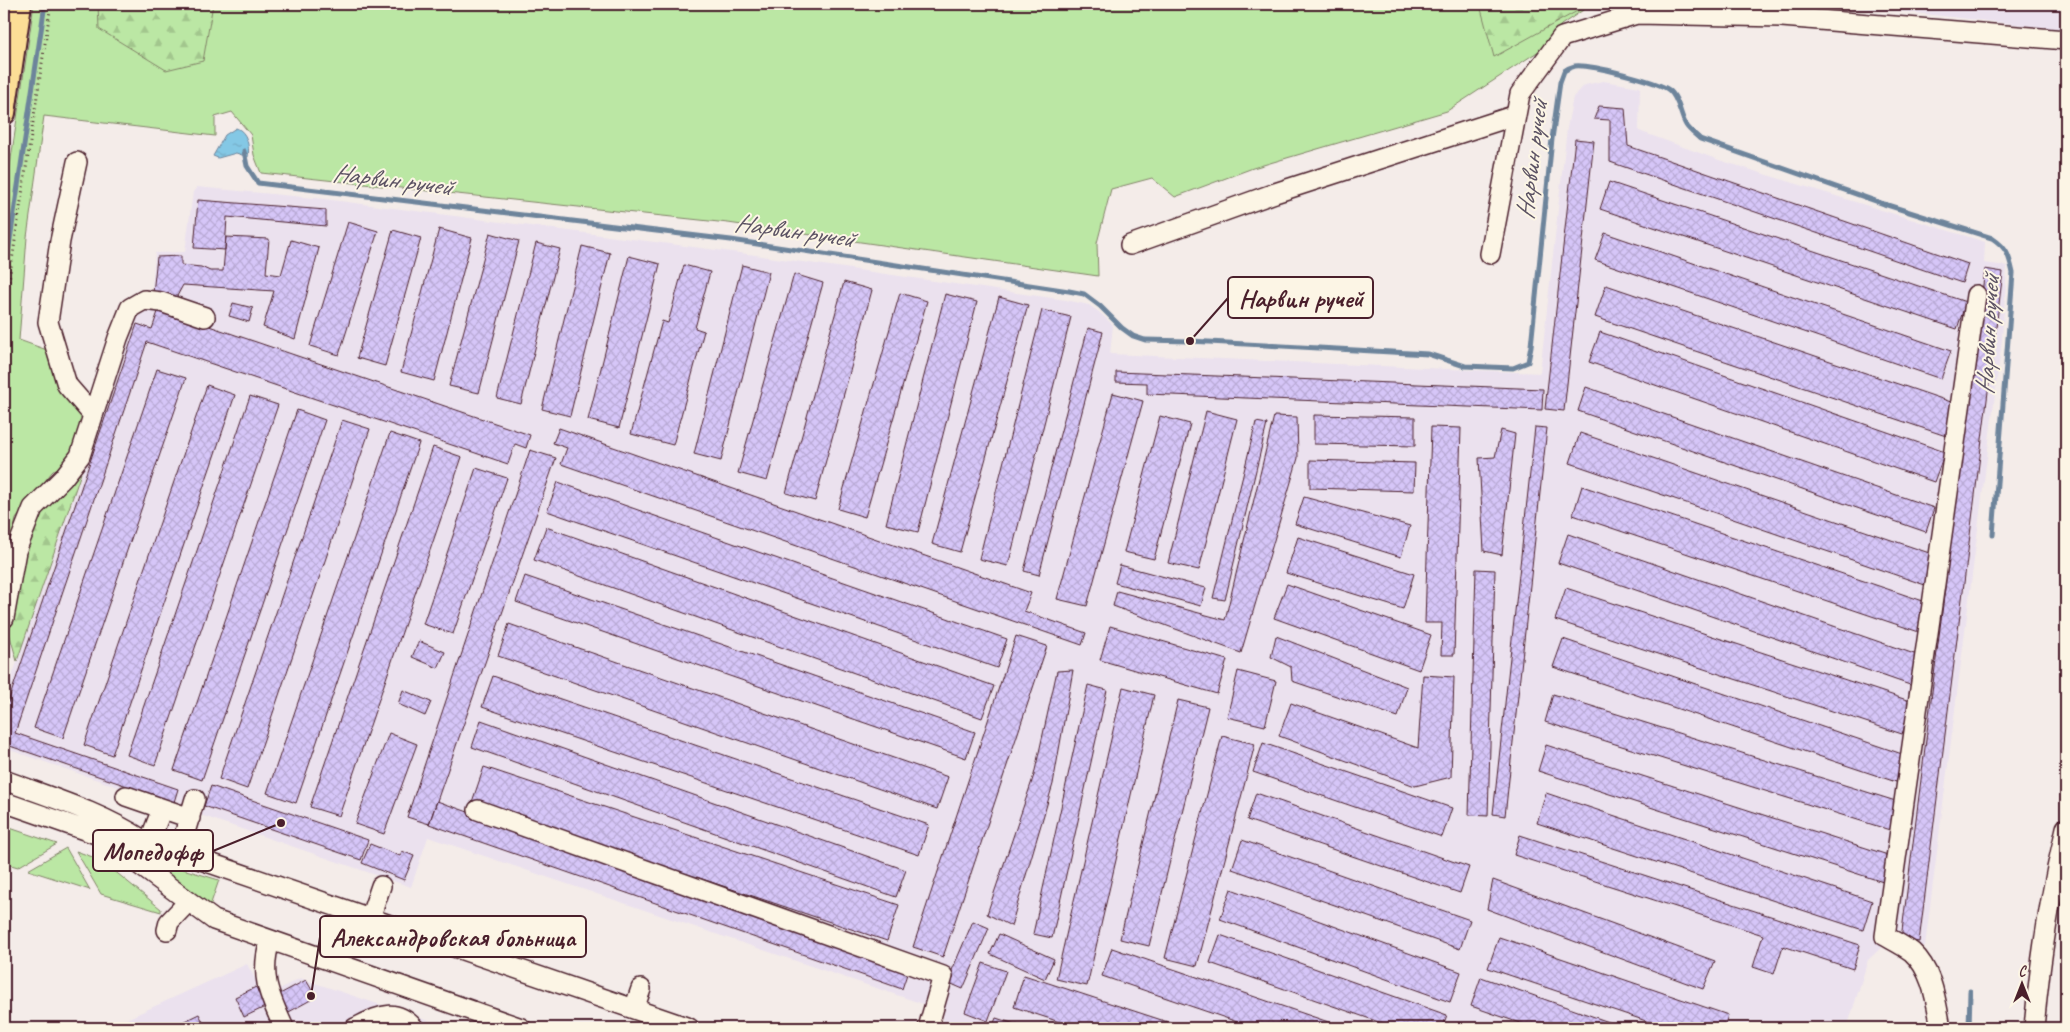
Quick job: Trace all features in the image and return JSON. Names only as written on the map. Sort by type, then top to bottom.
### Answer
[{"type":"main road","points":[[4,113],[20,4]]},
{"type":"street","points":[[1490,254],[1520,94],[1562,37],[1637,14],[1782,17],[2066,40]]},
{"type":"street","points":[[1130,245],[1275,193],[1516,115]]},
{"type":"street","points":[[77,162],[60,241],[48,322],[67,384],[93,415]]},
{"type":"street","points":[[1941,1028],[1931,982],[1922,964],[1912,952],[1885,936],[1976,295]]},
{"type":"street","points":[[4,618],[16,551],[34,508],[80,456],[118,338],[130,308],[144,300],[161,302],[204,317]]},
{"type":"street","points":[[4,780],[95,813],[150,842],[689,1028]]},
{"type":"street","points":[[126,796],[190,818]]},
{"type":"street","points":[[154,876],[155,865],[158,859],[176,851],[190,818],[195,800]]},
{"type":"street","points":[[4,802],[89,830],[107,841],[214,920],[521,1028]]},
{"type":"street","points":[[150,842],[162,809]]},
{"type":"street","points":[[478,810],[943,976],[928,1028]]},
{"type":"street","points":[[2034,1028],[2042,953],[2055,875],[2066,828]]},
{"type":"street","points":[[370,918],[381,886]]},
{"type":"street","points":[[167,930],[169,922],[188,902]]},
{"type":"street","points":[[270,941],[264,969],[269,995],[284,1028]]},
{"type":"street","points":[[634,1009],[641,989]]},
{"type":"street","points":[[355,1028],[379,1017],[392,1015],[405,1018],[414,1028]]},
{"type":"path","points":[[4,351],[6,300],[50,4]]},
{"type":"shaded area","points":[[1836,4],[2066,4],[2066,30]]},
{"type":"shaded area","points":[[1603,81],[1640,87],[1639,131],[1719,160],[1985,242],[1984,263],[2007,266],[2002,339],[1925,946],[1885,944],[1868,960],[1847,1028],[942,1028],[944,1011],[428,837],[411,887],[4,748],[4,700],[136,316],[151,297],[155,253],[185,252],[193,192],[197,187],[324,199],[755,255],[1066,300],[1089,305],[1113,325],[1110,354],[1540,373],[1567,128],[1573,97],[1585,85]]},
{"type":"shaded area","points":[[247,964],[265,997],[300,978],[450,1028],[107,1028]]},
{"type":"shaded area","points":[[2066,974],[2066,1028],[2060,1028]]},
{"type":"green space","points":[[34,4],[1592,4],[1561,25],[1545,47],[1447,111],[1253,168],[1175,197],[1152,178],[1111,189],[1097,243],[1098,276],[728,223],[261,173],[254,155],[251,135],[232,112],[215,117],[215,136],[44,116],[27,237],[19,340],[47,350],[55,378],[70,401],[84,416],[71,457],[52,472],[16,519],[4,575],[4,206]]},
{"type":"green space","points":[[98,4],[213,4],[203,61],[166,70],[99,29]]},
{"type":"green space","points":[[1439,4],[1590,4],[1494,57],[1481,9]]},
{"type":"green space","points":[[81,473],[17,661],[9,633],[21,555],[37,513]]},
{"type":"green space","points":[[4,826],[57,844],[18,867],[4,863]]},
{"type":"green space","points":[[66,848],[90,890],[28,870]]},
{"type":"green space","points":[[76,851],[101,860],[161,909],[161,912],[101,894]]},
{"type":"green space","points":[[163,863],[219,880],[209,909],[160,869]]},
{"type":"water","points":[[236,128],[243,132],[247,140],[248,157],[236,153],[218,158],[213,156],[225,135]]},
{"type":"building","points":[[1599,106],[1625,108],[1628,146],[1968,264],[1962,283],[1610,162],[1610,120],[1594,119]]},
{"type":"building","points":[[1575,139],[1594,141],[1564,411],[1545,409]]},
{"type":"building","points":[[1609,182],[1966,302],[1957,329],[1600,209]]},
{"type":"building","points":[[198,200],[326,210],[326,226],[227,217],[225,250],[194,248]]},
{"type":"building","points":[[348,222],[378,231],[339,355],[310,346]]},
{"type":"building","points":[[439,229],[472,238],[434,381],[401,372]]},
{"type":"building","points":[[393,230],[421,238],[385,366],[357,358]]},
{"type":"building","points":[[490,233],[519,241],[479,393],[449,386]]},
{"type":"building","points":[[1605,233],[1951,351],[1941,379],[1595,260]]},
{"type":"building","points":[[226,237],[269,239],[266,273],[281,275],[291,240],[319,248],[295,339],[263,327],[274,291],[183,285],[176,298],[153,293],[157,257],[181,256],[181,265],[201,267],[210,271],[223,271]]},
{"type":"building","points":[[536,243],[560,249],[521,404],[497,398]]},
{"type":"building","points":[[582,246],[610,253],[570,416],[542,409]]},
{"type":"building","points":[[629,256],[660,264],[619,428],[588,420]]},
{"type":"building","points":[[684,265],[710,272],[695,328],[704,331],[673,445],[631,434],[662,321],[668,323]]},
{"type":"building","points":[[742,265],[769,272],[721,461],[694,454]]},
{"type":"building","points":[[1985,269],[2003,272],[1919,942],[1901,939]]},
{"type":"building","points":[[794,274],[823,283],[767,481],[738,473]]},
{"type":"building","points":[[844,282],[872,290],[815,501],[786,493]]},
{"type":"building","points":[[1606,285],[1957,404],[1946,436],[1595,317]]},
{"type":"building","points":[[900,293],[927,301],[865,517],[838,509]]},
{"type":"building","points":[[945,294],[977,302],[918,532],[886,524]]},
{"type":"building","points":[[999,297],[1028,305],[960,552],[932,544]]},
{"type":"building","points":[[233,303],[253,308],[249,322],[229,316]]},
{"type":"building","points":[[159,309],[530,435],[526,448],[515,444],[508,464],[147,342],[15,733],[178,789],[174,802],[4,744],[4,714],[137,324],[152,329]]},
{"type":"building","points":[[1042,310],[1071,317],[1008,566],[979,559]]},
{"type":"building","points":[[1088,328],[1103,332],[1039,575],[1024,571]]},
{"type":"building","points":[[1600,332],[1945,452],[1934,482],[1589,362]]},
{"type":"building","points":[[157,369],[186,378],[63,738],[34,728]]},
{"type":"building","points":[[1116,372],[1543,389],[1542,410],[1147,394],[1147,383],[1116,382]]},
{"type":"building","points":[[207,385],[235,395],[112,755],[84,745]]},
{"type":"building","points":[[1586,387],[1934,508],[1926,532],[1578,411]]},
{"type":"building","points":[[1113,393],[1143,401],[1087,606],[1057,599]]},
{"type":"building","points":[[250,396],[278,405],[155,765],[127,755]]},
{"type":"building","points":[[297,410],[325,420],[202,780],[174,770]]},
{"type":"building","points":[[1206,411],[1237,419],[1199,570],[1168,563]]},
{"type":"building","points":[[1314,415],[1415,417],[1415,446],[1314,444]]},
{"type":"building","points":[[1160,416],[1190,424],[1154,559],[1124,552]]},
{"type":"building","points":[[1274,416],[1297,417],[1298,458],[1241,653],[1113,606],[1117,591],[1225,620]]},
{"type":"building","points":[[342,420],[370,429],[247,789],[219,779]]},
{"type":"building","points":[[1256,422],[1267,424],[1225,600],[1213,598]]},
{"type":"building","points":[[1431,427],[1461,428],[1454,655],[1441,655],[1442,623],[1425,623]]},
{"type":"building","points":[[1535,427],[1547,428],[1505,816],[1493,814]]},
{"type":"building","points":[[559,428],[1031,593],[1024,611],[1086,633],[1082,645],[561,464],[567,448],[553,443]]},
{"type":"building","points":[[1501,430],[1515,434],[1502,555],[1484,551],[1479,458],[1495,457]]},
{"type":"building","points":[[390,433],[419,443],[296,803],[267,793]]},
{"type":"building","points":[[1580,433],[1935,555],[1925,585],[1570,463]]},
{"type":"building","points":[[433,447],[462,457],[339,816],[310,807]]},
{"type":"building","points":[[530,450],[556,458],[429,824],[407,817]]},
{"type":"building","points":[[1310,460],[1415,463],[1414,491],[1310,488]]},
{"type":"building","points":[[476,468],[507,478],[453,634],[423,624]]},
{"type":"building","points":[[558,482],[1007,639],[997,668],[547,511]]},
{"type":"building","points":[[1582,486],[1929,603],[1919,632],[1573,515]]},
{"type":"building","points":[[1304,497],[1410,526],[1401,557],[1295,524]]},
{"type":"building","points":[[546,527],[994,686],[982,718],[534,560]]},
{"type":"building","points":[[1568,534],[1920,656],[1910,685],[1558,563]]},
{"type":"building","points":[[1298,537],[1414,574],[1403,609],[1286,573]]},
{"type":"building","points":[[1120,565],[1206,588],[1201,606],[1115,583]]},
{"type":"building","points":[[1476,569],[1495,570],[1488,816],[1469,815]]},
{"type":"building","points":[[525,576],[975,732],[966,758],[516,602]]},
{"type":"building","points":[[1287,584],[1431,635],[1419,670],[1274,618]]},
{"type":"building","points":[[1566,588],[1913,702],[1902,734],[1555,620]]},
{"type":"building","points":[[509,624],[948,777],[937,809],[498,656]]},
{"type":"building","points":[[1110,626],[1227,660],[1217,694],[1100,660]]},
{"type":"building","points":[[1016,636],[1047,646],[943,957],[913,947]]},
{"type":"building","points":[[1276,636],[1407,687],[1398,717],[1292,681],[1291,667],[1271,657]]},
{"type":"building","points":[[1563,639],[1905,755],[1896,782],[1553,667]]},
{"type":"building","points":[[419,641],[445,652],[438,668],[412,657]]},
{"type":"building","points":[[1073,670],[1053,784],[1011,926],[987,914],[1034,775],[1057,671]]},
{"type":"building","points":[[1238,671],[1276,681],[1265,726],[1227,717]]},
{"type":"building","points":[[1423,675],[1454,677],[1451,777],[1415,786],[1279,736],[1291,703],[1418,748]]},
{"type":"building","points":[[493,676],[929,825],[919,855],[482,707]]},
{"type":"building","points":[[1088,685],[1107,690],[1052,938],[1033,934]]},
{"type":"building","points":[[1123,687],[1154,695],[1087,986],[1056,979]]},
{"type":"building","points":[[403,690],[431,702],[425,716],[398,704]]},
{"type":"building","points":[[1553,694],[1902,803],[1893,831],[1545,722]]},
{"type":"building","points":[[1178,700],[1208,707],[1149,946],[1120,939]]},
{"type":"building","points":[[481,720],[906,870],[896,897],[472,747]]},
{"type":"building","points":[[389,733],[417,744],[384,834],[355,824]]},
{"type":"building","points":[[1222,736],[1255,744],[1197,966],[1165,958]]},
{"type":"building","points":[[1263,743],[1452,808],[1442,837],[1253,772]]},
{"type":"building","points":[[1546,745],[1891,856],[1883,882],[1538,771]]},
{"type":"building","points":[[484,767],[899,905],[887,941],[472,802]]},
{"type":"building","points":[[211,786],[368,840],[361,860],[204,806]]},
{"type":"building","points":[[1256,793],[1469,867],[1460,893],[1247,820]]},
{"type":"building","points":[[1546,793],[1872,901],[1863,930],[1537,823]]},
{"type":"building","points":[[437,801],[909,968],[902,989],[429,824]]},
{"type":"building","points":[[1520,835],[1860,945],[1853,969],[1783,946],[1774,974],[1753,967],[1763,935],[1514,855]]},
{"type":"building","points":[[1242,840],[1470,920],[1460,949],[1232,869]]},
{"type":"building","points":[[370,844],[400,856],[402,851],[414,856],[404,880],[362,863]]},
{"type":"building","points":[[1493,880],[1715,961],[1703,989],[1487,909]]},
{"type":"building","points":[[1231,889],[1461,972],[1450,1002],[1220,919]]},
{"type":"building","points":[[973,921],[989,928],[963,989],[947,982]]},
{"type":"building","points":[[999,934],[1054,959],[1045,979],[990,954]]},
{"type":"building","points":[[1220,935],[1447,1015],[1442,1028],[1396,1028],[1210,963]]},
{"type":"building","points":[[1499,937],[1728,1015],[1724,1028],[1667,1028],[1488,968]]},
{"type":"building","points":[[1112,948],[1346,1028],[1255,1028],[1102,976]]},
{"type":"building","points":[[983,963],[1006,971],[988,1021],[965,1012]]},
{"type":"building","points":[[1024,975],[1186,1028],[1078,1028],[1014,1007]]},
{"type":"building","points":[[1481,977],[1626,1028],[1534,1028],[1471,1006]]},
{"type":"building","points":[[306,980],[316,997],[287,1013],[278,995]]},
{"type":"building","points":[[256,987],[265,1007],[244,1017],[235,997]]},
{"type":"building","points":[[199,1014],[206,1028],[172,1028],[172,1027]]},
{"type":"building","points":[[996,1018],[1027,1028],[992,1028]]},
{"type":"waterway","points":[[4,280],[45,4]]},
{"type":"waterway","name":"Нарвин ручей","points":[[244,151],[247,166],[258,183],[731,240],[1084,294],[1100,306],[1122,328],[1133,336],[1145,340],[1428,354],[1465,366],[1513,368],[1528,362],[1531,346],[1552,139],[1560,82],[1564,71],[1575,66],[1608,70],[1651,82],[1669,90],[1675,97],[1686,125],[1700,139],[1884,204],[1992,238],[2001,245],[2009,257],[2013,273],[1993,535]]},
{"type":"waterway","name":"Нарвин ручей","points":[[1969,1028],[1970,991]]},
{"type":"place","name":"Нарвин ручей","points":[[1190,341]]},
{"type":"place","name":"Мопедофф","points":[[281,823]]},
{"type":"place","name":"Александровская больница","points":[[311,996]]}]
